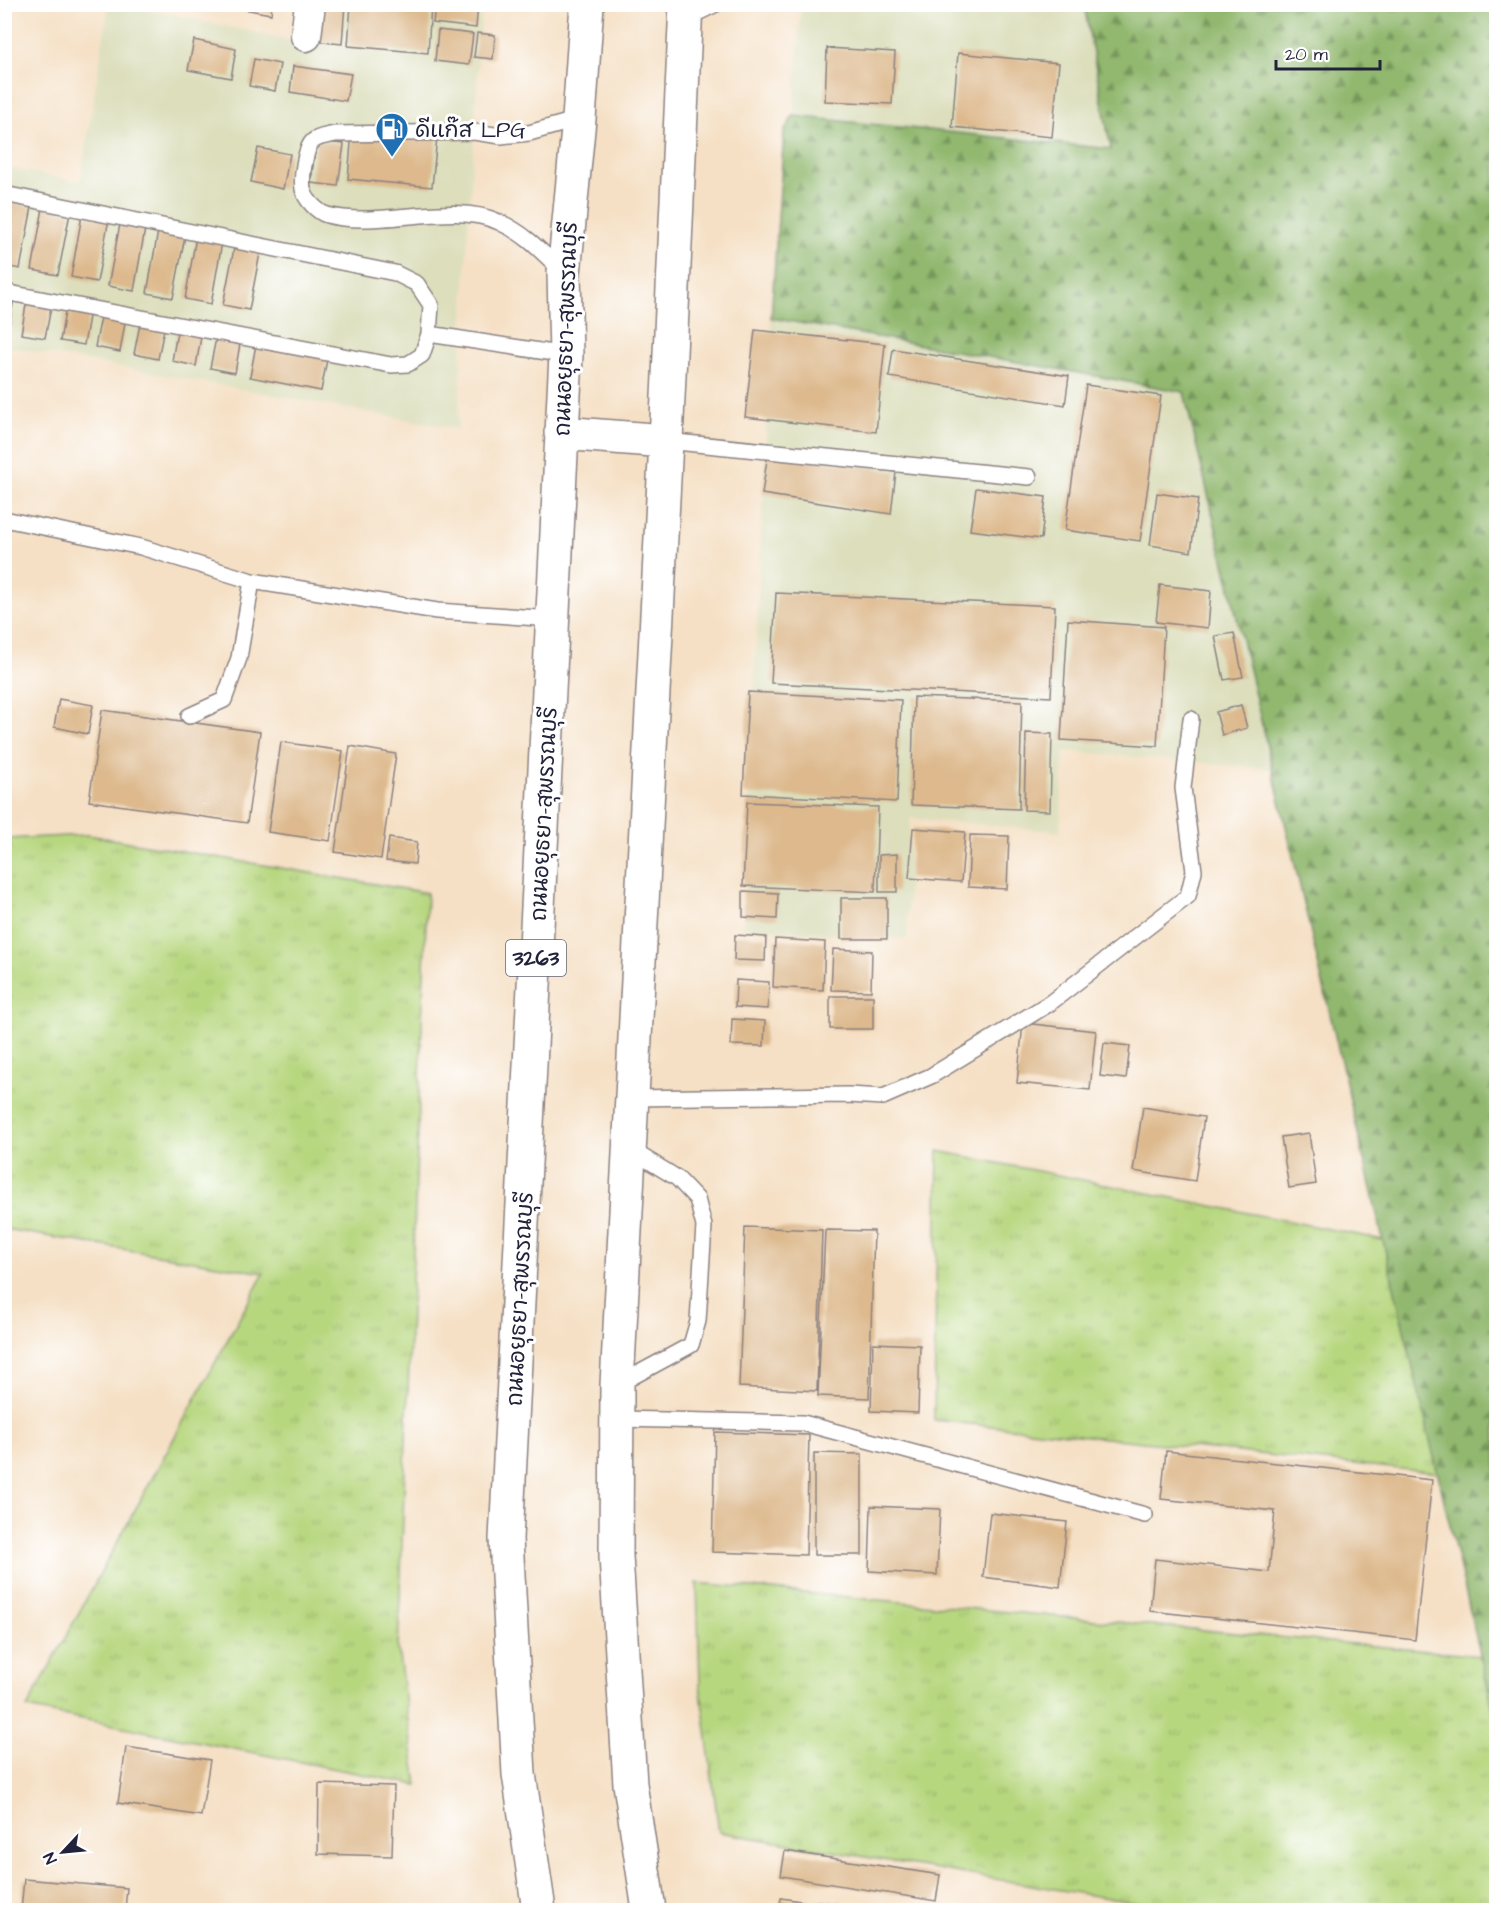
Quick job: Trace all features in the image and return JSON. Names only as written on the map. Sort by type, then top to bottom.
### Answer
[{"type":"main road","name":"ถนนอยุธยา-สุพรรณบุรี","points":[[539,1911],[519,1774],[506,1539],[566,355],[564,273],[579,119],[587,4]]},
{"type":"main road","points":[[648,1911],[630,1784],[616,1556],[617,1385],[666,441],[685,12]]},
{"type":"main road","points":[[561,434],[666,441]]},
{"type":"street","points":[[306,36],[310,4]]},
{"type":"lane","points":[[685,12],[716,4]]},
{"type":"lane","points":[[564,273],[524,236],[498,221],[469,214],[363,219],[325,215],[311,204],[303,190],[306,154],[312,142],[321,136],[335,134],[474,132],[501,136],[529,132],[579,119]]},
{"type":"lane","points":[[4,194],[395,273],[417,284],[431,305],[429,334],[422,355],[408,363],[392,365],[4,292]]},
{"type":"lane","points":[[429,334],[566,355]]},
{"type":"lane","points":[[666,441],[1029,477]]},
{"type":"lane","points":[[4,519],[141,547],[252,581],[437,611],[553,620]]},
{"type":"lane","points":[[189,716],[224,700],[239,658],[252,581]]},
{"type":"lane","points":[[632,1098],[848,1095],[883,1097],[931,1076],[1050,1003],[1188,896],[1194,871],[1183,788],[1191,719]]},
{"type":"lane","points":[[617,1385],[691,1345],[698,1321],[704,1226],[697,1199],[677,1178],[628,1148]]},
{"type":"lane","points":[[617,1419],[803,1423],[1145,1515]]},
{"type":"shaded area","points":[[109,5],[125,5],[309,44],[313,5],[482,5],[458,429],[5,346],[4,167],[80,182]]},
{"type":"shaded area","points":[[801,5],[1084,5],[1111,149],[793,116]]},
{"type":"shaded area","points":[[771,318],[1184,392],[1273,769],[1064,751],[1060,832],[910,818],[907,939],[743,928]]},
{"type":"green space","points":[[1084,5],[1496,5],[1496,1722],[1184,392],[771,318],[784,132],[793,116],[1111,149]]},
{"type":"green space","points":[[88,835],[427,893],[398,1649],[417,1785],[27,1708],[264,1273],[5,1229],[5,839]]},
{"type":"green space","points":[[938,1151],[1383,1240],[1438,1473],[934,1420]]},
{"type":"green space","points":[[697,1583],[1481,1656],[1496,1722],[1496,1910],[1178,1910],[719,1832],[700,1684]]},
{"type":"building","points":[[215,4],[272,4],[271,14]]},
{"type":"building","points":[[315,4],[345,4],[342,44],[312,41]]},
{"type":"building","points":[[351,4],[431,4],[428,53],[348,46]]},
{"type":"building","points":[[435,4],[478,4],[476,28],[433,23]]},
{"type":"building","points":[[438,30],[473,34],[469,65],[435,61]]},
{"type":"building","points":[[477,33],[495,35],[493,59],[474,57]]},
{"type":"building","points":[[194,40],[236,49],[231,78],[188,70]]},
{"type":"building","points":[[827,48],[895,52],[892,104],[825,101]]},
{"type":"building","points":[[958,53],[1059,63],[1052,137],[952,127]]},
{"type":"building","points":[[254,59],[280,64],[275,91],[249,86]]},
{"type":"building","points":[[293,66],[351,74],[346,101],[290,92]]},
{"type":"building","name":"ดีแก๊ส LPG","points":[[352,130],[437,137],[432,187],[348,179]]},
{"type":"building","points":[[316,141],[344,144],[338,186],[311,183]]},
{"type":"building","points":[[258,148],[290,154],[283,189],[251,182]]},
{"type":"building","points":[[6,202],[32,207],[20,269],[4,266]]},
{"type":"building","points":[[43,208],[70,213],[58,275],[32,270]]},
{"type":"building","points":[[82,215],[109,219],[97,282],[71,277]]},
{"type":"building","points":[[120,224],[145,229],[134,291],[108,286]]},
{"type":"building","points":[[158,231],[185,236],[173,298],[147,293]]},
{"type":"building","points":[[196,237],[222,242],[211,304],[185,299]]},
{"type":"building","points":[[235,243],[261,248],[249,310],[223,305]]},
{"type":"building","points":[[4,295],[14,297],[8,332],[4,331]]},
{"type":"building","points":[[27,299],[52,303],[45,338],[21,334]]},
{"type":"building","points":[[66,306],[90,311],[84,345],[60,341]]},
{"type":"building","points":[[102,312],[126,317],[120,352],[95,347]]},
{"type":"building","points":[[141,319],[165,324],[158,359],[134,354]]},
{"type":"building","points":[[178,326],[202,331],[196,366],[172,361]]},
{"type":"building","points":[[755,330],[885,344],[876,432],[745,417]]},
{"type":"building","points":[[217,333],[241,338],[235,373],[210,368]]},
{"type":"building","points":[[257,339],[328,354],[321,391],[250,377]]},
{"type":"building","points":[[893,349],[1069,376],[1065,405],[889,377]]},
{"type":"building","points":[[1086,385],[1161,396],[1140,541],[1065,530]]},
{"type":"building","points":[[768,452],[896,472],[891,514],[762,494]]},
{"type":"building","points":[[976,488],[1046,497],[1041,539],[970,530]]},
{"type":"building","points":[[1157,493],[1198,499],[1191,552],[1150,545]]},
{"type":"building","points":[[1160,585],[1211,591],[1208,628],[1156,622]]},
{"type":"building","points":[[776,593],[1055,606],[1051,697],[771,683]]},
{"type":"building","points":[[1068,620],[1164,627],[1157,746],[1061,740]]},
{"type":"building","points":[[1234,633],[1243,677],[1224,680],[1215,636]]},
{"type":"building","points":[[748,692],[901,700],[897,802],[743,794]]},
{"type":"building","points":[[914,697],[1022,701],[1019,809],[911,805]]},
{"type":"building","points":[[59,699],[93,705],[88,734],[54,727]]},
{"type":"building","points":[[1241,705],[1247,728],[1222,735],[1216,712]]},
{"type":"building","points":[[102,710],[260,732],[247,823],[89,801]]},
{"type":"building","points":[[1026,733],[1052,734],[1050,811],[1024,810]]},
{"type":"building","points":[[281,742],[343,751],[330,841],[268,832]]},
{"type":"building","points":[[350,746],[396,754],[381,859],[335,852]]},
{"type":"building","points":[[747,802],[878,807],[875,892],[743,886]]},
{"type":"building","points":[[913,828],[965,832],[961,882],[909,878]]},
{"type":"building","points":[[970,835],[1009,836],[1007,889],[968,887]]},
{"type":"building","points":[[389,838],[417,842],[415,864],[386,861]]},
{"type":"building","points":[[897,854],[897,892],[879,892],[879,855]]},
{"type":"building","points":[[743,891],[778,893],[777,919],[743,917]]},
{"type":"building","points":[[841,898],[887,898],[887,939],[841,939]]},
{"type":"building","points":[[735,935],[766,937],[765,961],[734,960]]},
{"type":"building","points":[[775,939],[825,942],[823,990],[773,987]]},
{"type":"building","points":[[833,949],[872,951],[871,991],[831,990]]},
{"type":"building","points":[[736,980],[769,982],[768,1009],[735,1007]]},
{"type":"building","points":[[830,996],[873,996],[873,1029],[830,1029]]},
{"type":"building","points":[[732,1019],[765,1021],[764,1046],[731,1045]]},
{"type":"building","points":[[1023,1023],[1096,1031],[1090,1090],[1017,1083]]},
{"type":"building","points":[[1104,1043],[1130,1046],[1126,1079],[1100,1076]]},
{"type":"building","points":[[1143,1107],[1204,1117],[1195,1181],[1133,1171]]},
{"type":"building","points":[[1309,1133],[1316,1184],[1289,1188],[1281,1137]]},
{"type":"building","points":[[745,1227],[822,1230],[817,1391],[739,1387]]},
{"type":"building","points":[[825,1230],[874,1231],[869,1398],[818,1396]]},
{"type":"building","points":[[873,1343],[920,1345],[918,1413],[871,1411]]},
{"type":"building","points":[[715,1432],[809,1435],[806,1555],[712,1552]]},
{"type":"building","points":[[1166,1451],[1432,1480],[1415,1640],[1150,1611],[1155,1559],[1269,1572],[1275,1511],[1161,1499]]},
{"type":"building","points":[[814,1453],[862,1454],[862,1555],[814,1555]]},
{"type":"building","points":[[871,1506],[940,1509],[937,1575],[869,1571]]},
{"type":"building","points":[[990,1513],[1067,1522],[1060,1587],[983,1577]]},
{"type":"building","points":[[126,1747],[210,1760],[201,1816],[118,1803]]},
{"type":"building","points":[[319,1784],[394,1786],[392,1856],[318,1854]]},
{"type":"building","points":[[785,1851],[940,1875],[936,1901],[781,1876]]},
{"type":"building","points":[[24,1879],[127,1888],[125,1910],[21,1910]]},
{"type":"building","points":[[781,1898],[813,1903],[812,1910],[779,1910]]},
{"type":"building","points":[[818,1901],[875,1909],[875,1910],[816,1910]]},
{"type":"place","name":"ดีแก๊ส LPG","points":[[392,158]]}]
